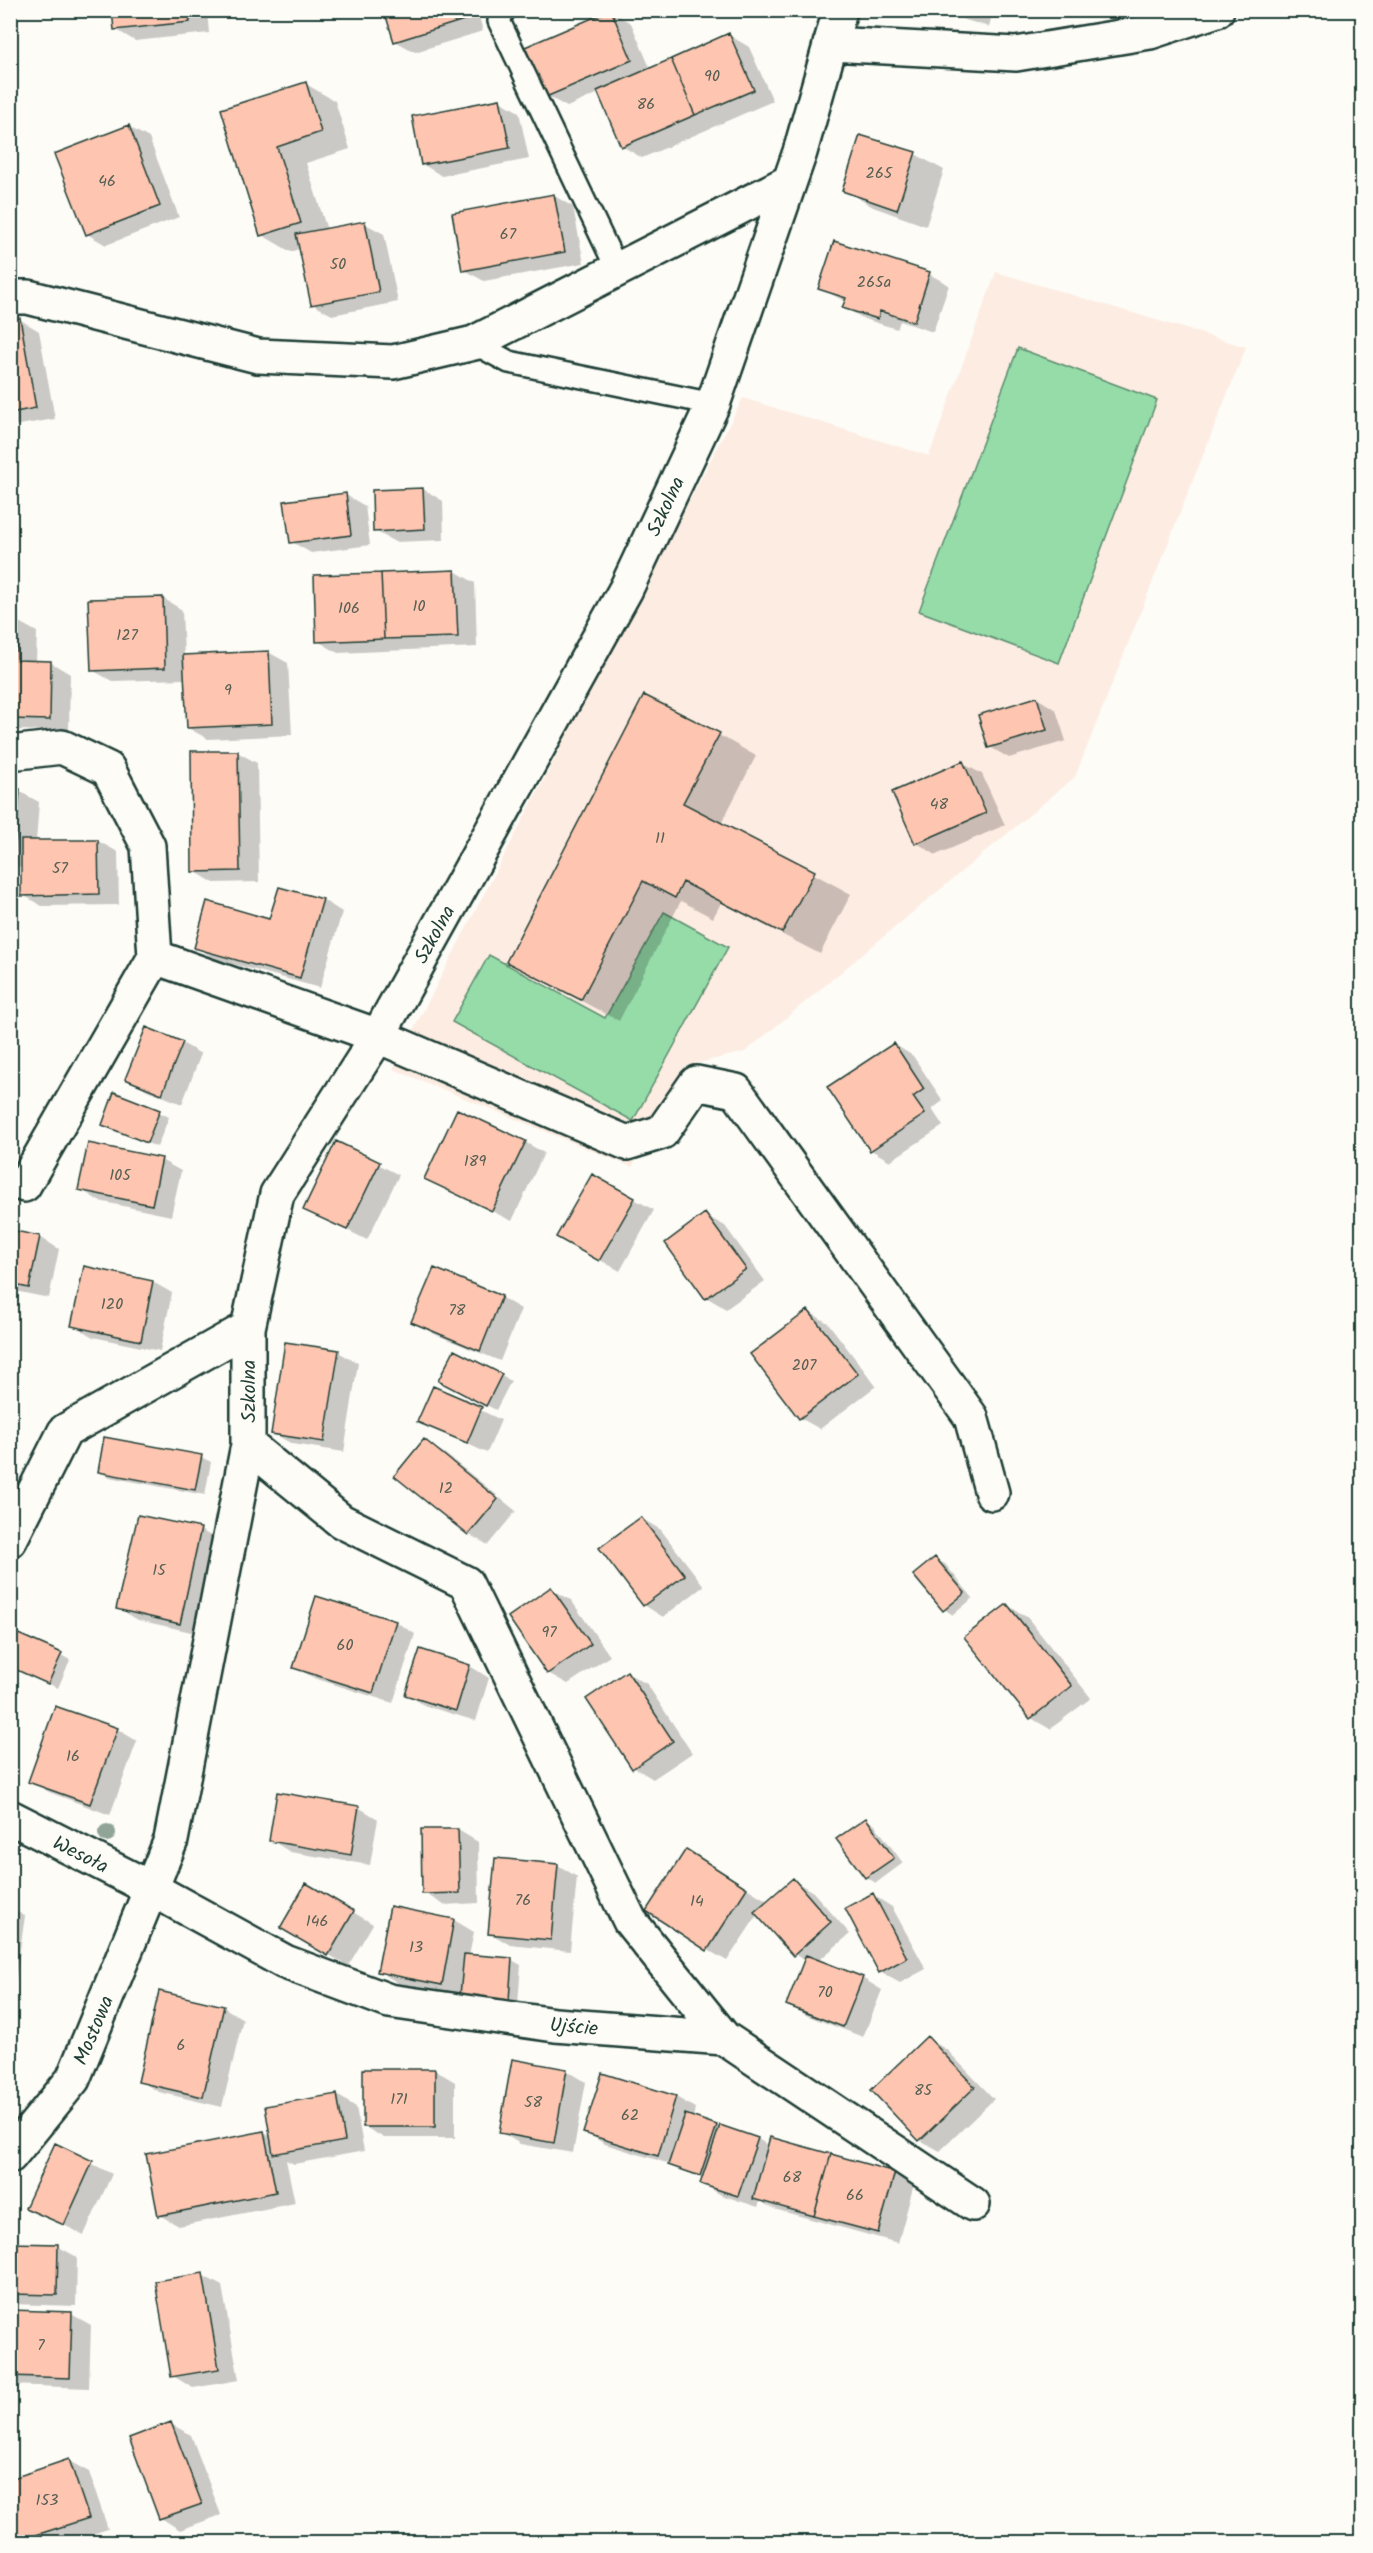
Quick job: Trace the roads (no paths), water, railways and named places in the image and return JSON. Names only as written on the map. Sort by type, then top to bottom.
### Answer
[{"type":"street","name":"Szkolna","points":[[152,1889],[171,1840],[248,1445],[248,1328],[277,1194],[378,1036],[626,589],[712,404],[787,183],[800,152],[840,10]]},
{"type":"street","points":[[830,44],[1016,54],[1150,32],[1217,10]]},
{"type":"street","points":[[10,297],[28,297],[258,356],[393,362],[474,343],[787,183]]},
{"type":"street","points":[[10,753],[62,747],[108,769],[148,846],[155,957],[24,1185]]},
{"type":"street","points":[[155,957],[378,1036],[627,1143],[662,1132],[696,1083],[736,1091],[971,1417],[992,1493]]},
{"type":"street","points":[[10,1540],[65,1431],[248,1328]]},
{"type":"street","points":[[248,1445],[341,1521],[466,1583],[630,1921],[724,2038]]},
{"type":"street","name":"Wesoła","points":[[10,1817],[152,1889]]},
{"type":"street","name":"Ujście","points":[[152,1889],[285,1962],[389,2001],[555,2025],[724,2038],[973,2204]]},
{"type":"street","name":"Mostowa","points":[[10,2156],[73,2079],[152,1889]]},
{"type":"lane","points":[[504,10],[499,21],[617,269]]},
{"type":"lane","points":[[474,343],[509,362],[712,404]]}]
